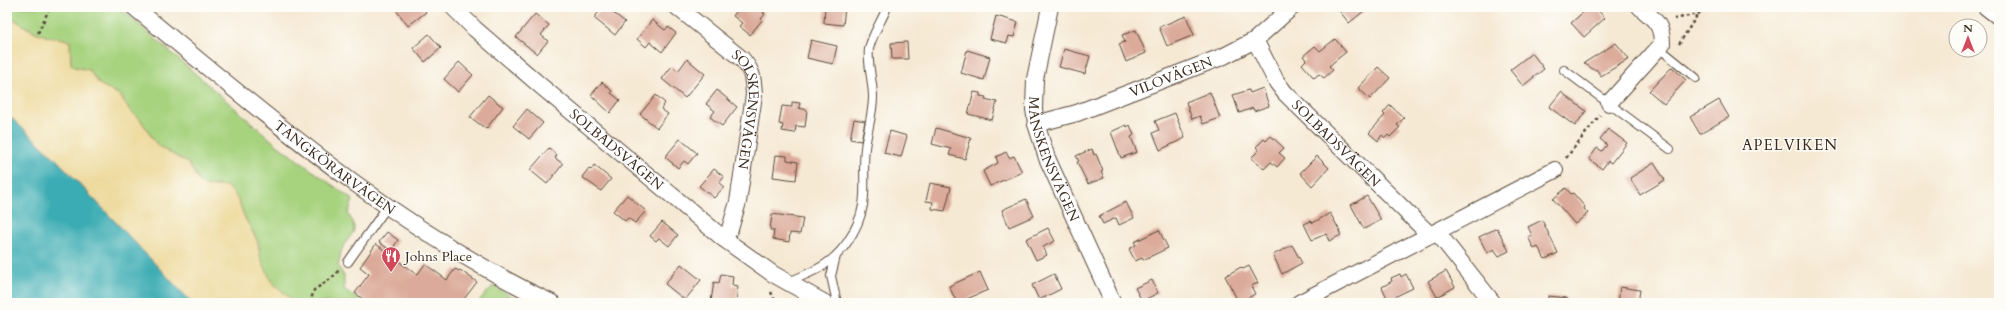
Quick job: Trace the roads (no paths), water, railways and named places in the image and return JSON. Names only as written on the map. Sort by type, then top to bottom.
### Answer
[{"type":"street","name":"TÅNGKÖRARVÄGEN","points":[[134,7],[308,149],[387,207],[431,236],[501,277],[552,303]]},
{"type":"street","name":"SOLBADSVÄGEN","points":[[453,7],[475,29],[542,87],[724,239],[772,274],[825,303]]},
{"type":"street","name":"SOLSKENSVÄGEN","points":[[677,7],[742,59],[750,69],[753,78],[754,95],[738,202],[730,229],[724,239]]},
{"type":"street","name":"MÅNSKENSVÄGEN","points":[[1050,7],[1034,80],[1034,109],[1036,124],[1047,158],[1113,303]]},
{"type":"street","name":"VILOVÄGEN","points":[[1036,124],[1077,112],[1168,79],[1224,56],[1255,40],[1292,7]]},
{"type":"street","points":[[1609,103],[1664,52],[1662,44],[1662,30],[1658,23],[1640,7]]},
{"type":"street","points":[[1986,7],[1999,16]]},
{"type":"street","name":"SOLBADSVÄGEN","points":[[1255,40],[1276,81],[1285,93],[1434,234],[1493,303]]},
{"type":"street","points":[[1299,303],[1555,170]]},
{"type":"lane","points":[[788,282],[814,271],[836,256],[854,231],[863,206],[865,148],[873,103],[873,81],[869,60],[869,50],[871,40],[884,18],[887,7]]},
{"type":"lane","points":[[1664,52],[1696,78]]},
{"type":"lane","points":[[1564,70],[1670,149]]},
{"type":"lane","points":[[348,262],[387,207]]},
{"type":"lane","points":[[836,256],[831,276],[837,303]]},
{"type":"water","points":[[7,114],[57,160],[192,303],[7,303]]},
{"type":"place","name":"Johns Place","points":[[391,273]]},
{"type":"district","name":"APELVIKEN","points":[[1790,145]]}]
